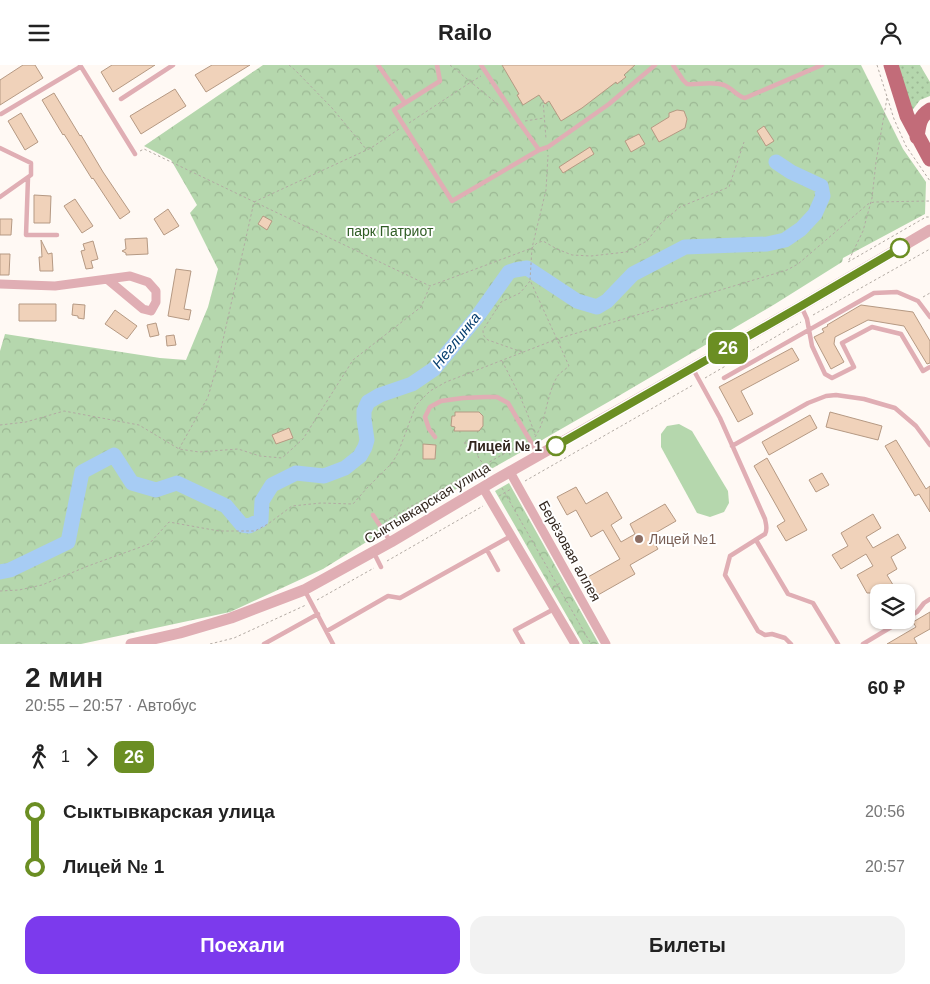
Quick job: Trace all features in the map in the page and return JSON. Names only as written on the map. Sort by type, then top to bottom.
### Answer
[{"type":"main road","points":[[891,65],[907,116],[930,159]]},
{"type":"main road","points":[[917,137],[922,115],[930,110]]},
{"type":"street","name":"Сыктывкарская улица","points":[[138,643],[231,618],[304,590],[391,542],[538,455],[801,306],[930,230]]},
{"type":"street","points":[[0,284],[55,286],[106,279],[130,276],[148,282],[156,291],[156,302],[151,311],[143,309],[106,279]]},
{"type":"street","name":"Берёзовая аллея","points":[[510,472],[606,644]]},
{"type":"street","points":[[483,488],[575,644]]},
{"type":"lane","points":[[121,99],[174,65]]},
{"type":"lane","points":[[378,65],[405,103]]},
{"type":"lane","points":[[437,65],[440,81],[394,110],[452,201],[539,150],[548,147],[609,104],[655,65]]},
{"type":"lane","points":[[482,65],[539,150]]},
{"type":"lane","points":[[673,65],[687,84],[707,83],[727,86],[740,97],[745,98],[822,65]]},
{"type":"lane","points":[[2,114],[80,66],[135,154]]},
{"type":"lane","points":[[0,148],[31,163],[32,175],[0,197]]},
{"type":"lane","points":[[28,178],[26,235],[57,235]]},
{"type":"lane","points":[[724,378],[874,293],[897,292],[918,301],[930,317]]},
{"type":"lane","points":[[801,306],[807,319],[812,346],[825,374],[832,378],[854,367],[842,343],[872,327],[901,334],[923,371],[930,367]]},
{"type":"lane","points":[[693,367],[720,418],[767,527],[765,534],[730,556],[725,575],[758,631],[765,635],[772,634],[785,638],[791,644]]},
{"type":"lane","points":[[732,446],[808,403],[826,396],[836,395],[864,399],[895,408],[916,426],[930,445]]},
{"type":"lane","points":[[435,437],[429,429],[425,417],[430,407],[441,401],[497,397],[508,403],[538,455]]},
{"type":"lane","points":[[373,515],[391,542]]},
{"type":"lane","points":[[326,631],[388,596],[400,598],[511,536]]},
{"type":"lane","points":[[756,540],[788,594],[814,603],[838,644]]},
{"type":"lane","points":[[487,550],[498,570]]},
{"type":"lane","points":[[376,557],[381,566]]},
{"type":"lane","points":[[304,590],[333,644]]},
{"type":"lane","points":[[915,613],[930,599]]},
{"type":"lane","points":[[523,644],[515,630],[554,609]]},
{"type":"lane","points":[[264,644],[318,614]]},
{"type":"lane","points":[[863,644],[888,629]]},
{"type":"path","points":[[289,65],[332,108],[367,150]]},
{"type":"path","points":[[450,65],[505,111]]},
{"type":"path","points":[[254,203],[367,150],[487,73]]},
{"type":"path","points":[[887,99],[871,203],[863,231],[848,262],[926,217],[930,217]]},
{"type":"path","points":[[523,352],[488,340],[483,334],[501,302],[520,293],[530,280],[532,248],[546,190],[548,147],[542,100]]},
{"type":"path","points":[[519,122],[544,118]]},
{"type":"path","points":[[135,154],[144,149],[430,286],[532,248],[537,243],[543,241],[572,255],[591,257],[626,252],[647,241],[661,223],[680,207],[729,187],[744,141]]},
{"type":"path","points":[[0,591],[42,585],[149,544],[169,522],[219,531],[255,531],[292,506],[321,503],[353,504],[392,463],[398,453],[416,405],[430,391],[446,382],[557,339],[787,270],[798,264],[868,204],[874,202],[930,201]]},
{"type":"path","points":[[180,449],[208,397],[218,362],[254,203]]},
{"type":"path","points":[[210,644],[234,638],[311,603],[381,566],[518,485],[930,249]]},
{"type":"path","points":[[379,524],[530,440],[535,437],[540,429],[549,396],[558,375],[569,367],[530,280]]},
{"type":"path","points":[[0,425],[26,422],[64,411],[138,425],[180,449],[199,453],[238,449],[260,456],[282,457],[303,439],[353,360],[421,307],[430,286]]},
{"type":"path","points":[[918,301],[930,293]]},
{"type":"path","points":[[502,360],[522,398],[530,417],[535,437]]},
{"type":"path","name":"Берёзовая аллея","points":[[464,443],[476,443],[477,455],[484,464],[490,467],[591,644]]},
{"type":"path","points":[[544,592],[570,578]]},
{"type":"green space","name":"парк Патриот","points":[[263,65],[861,65],[903,149],[926,182],[925,214],[843,258],[842,262],[775,304],[397,523],[323,569],[230,612],[81,644],[0,644],[0,351],[5,334],[160,358],[186,360],[208,307],[218,269],[190,213],[197,205],[171,160],[144,146]]},
{"type":"green space","points":[[897,65],[920,65],[930,82],[930,96],[920,100],[911,112]]},
{"type":"green space","points":[[679,424],[692,431],[728,491],[729,503],[724,512],[710,517],[697,513],[661,447],[661,434],[667,426]]},
{"type":"green space","points":[[509,483],[599,644],[583,644],[495,491]]},
{"type":"building","points":[[23,65],[35,65],[43,78],[0,105],[0,80]]},
{"type":"building","points":[[112,65],[155,65],[113,92],[101,72]]},
{"type":"building","points":[[212,65],[250,65],[206,92],[195,75]]},
{"type":"building","points":[[502,65],[635,65],[624,75],[626,77],[617,84],[616,82],[582,108],[561,121],[549,101],[545,104],[539,95],[523,105],[517,95],[519,94]]},
{"type":"building","points":[[175,89],[186,106],[141,134],[130,116]]},
{"type":"building","points":[[54,93],[130,212],[120,219],[63,135],[42,100]]},
{"type":"building","points":[[677,110],[684,111],[687,119],[685,128],[659,142],[651,128],[669,117],[669,113]]},
{"type":"building","points":[[21,113],[38,142],[25,150],[8,121]]},
{"type":"building","points":[[764,126],[774,141],[766,146],[757,131]]},
{"type":"building","points":[[639,134],[645,144],[631,152],[625,141]]},
{"type":"building","points":[[590,147],[594,154],[563,173],[559,167]]},
{"type":"building","points":[[34,195],[51,196],[50,223],[34,223]]},
{"type":"building","points":[[75,199],[93,226],[82,233],[64,206]]},
{"type":"building","points":[[168,209],[179,226],[164,235],[154,219]]},
{"type":"building","points":[[263,216],[272,221],[267,230],[258,224]]},
{"type":"building","points":[[0,219],[12,219],[11,235],[0,235]]},
{"type":"building","points":[[147,238],[148,254],[126,255],[122,251],[126,249],[125,239]]},
{"type":"building","points":[[41,240],[48,254],[52,253],[53,271],[40,271],[39,257],[42,257]]},
{"type":"building","points":[[93,241],[98,259],[91,261],[93,268],[86,269],[81,251],[85,250],[83,244]]},
{"type":"building","points":[[0,254],[10,254],[9,275],[0,275]]},
{"type":"building","points":[[176,269],[191,271],[184,309],[191,310],[189,320],[168,316]]},
{"type":"building","points":[[19,304],[56,304],[56,321],[19,321]]},
{"type":"building","points":[[73,304],[85,305],[84,319],[72,315]]},
{"type":"building","points":[[861,305],[913,312],[930,341],[930,363],[927,364],[904,326],[868,320],[835,337],[834,344],[844,362],[831,369],[814,337],[824,332],[822,329],[827,325]]},
{"type":"building","points":[[115,310],[137,326],[127,339],[105,324]]},
{"type":"building","points":[[156,323],[159,335],[150,337],[147,325]]},
{"type":"building","points":[[174,335],[176,345],[167,346],[166,336]]},
{"type":"building","points":[[792,348],[799,360],[741,391],[753,414],[738,422],[719,387]]},
{"type":"building","points":[[455,412],[479,412],[483,416],[483,426],[479,431],[454,431],[455,427],[451,426],[452,416],[455,416]]},
{"type":"building","points":[[830,412],[882,426],[878,440],[826,427]]},
{"type":"building","points":[[810,415],[817,428],[769,455],[762,442]]},
{"type":"building","points":[[289,428],[293,438],[276,444],[272,435]]},
{"type":"building","points":[[896,440],[926,489],[930,486],[930,512],[919,494],[915,496],[885,446]]},
{"type":"building","points":[[423,444],[436,445],[435,459],[423,459]]},
{"type":"building","points":[[767,458],[807,530],[786,541],[777,526],[785,521],[754,466]]},
{"type":"building","points":[[822,473],[829,485],[816,492],[809,480]]},
{"type":"building","name":"Лицей №1","points":[[576,487],[586,504],[607,492],[622,518],[611,525],[621,542],[635,534],[630,524],[665,504],[676,521],[650,536],[658,549],[630,565],[635,574],[598,595],[588,577],[620,559],[603,530],[591,537],[576,510],[567,515],[557,497]]},
{"type":"building","points":[[873,514],[881,528],[866,537],[873,548],[898,534],[906,548],[891,557],[897,569],[887,575],[892,584],[870,584],[870,593],[867,593],[857,575],[873,566],[866,554],[841,569],[832,555],[848,546],[841,533]]},
{"type":"building","points":[[930,612],[930,629],[914,638],[917,644],[887,644],[915,629],[915,621]]},
{"type":"waterway","name":"Неглинка","points":[[0,572],[10,570],[68,542],[82,472],[114,455],[132,483],[156,490],[177,483],[226,506],[242,525],[249,526],[261,520],[262,501],[272,485],[296,473],[324,476],[345,468],[360,456],[367,440],[364,411],[368,402],[380,395],[412,384],[434,369],[477,317],[509,272],[527,268],[577,301],[597,307],[607,301],[633,274],[685,247],[767,244],[785,240],[801,229],[815,214],[823,196],[821,186],[791,172],[776,162]]},
{"type":"bus line","name":"26","points":[[556,446],[900,248]]},
{"type":"place","name":"Лицей № 1","points":[[556,446]]},
{"type":"place","name":"Лицей №1","points":[[639,539]]}]
